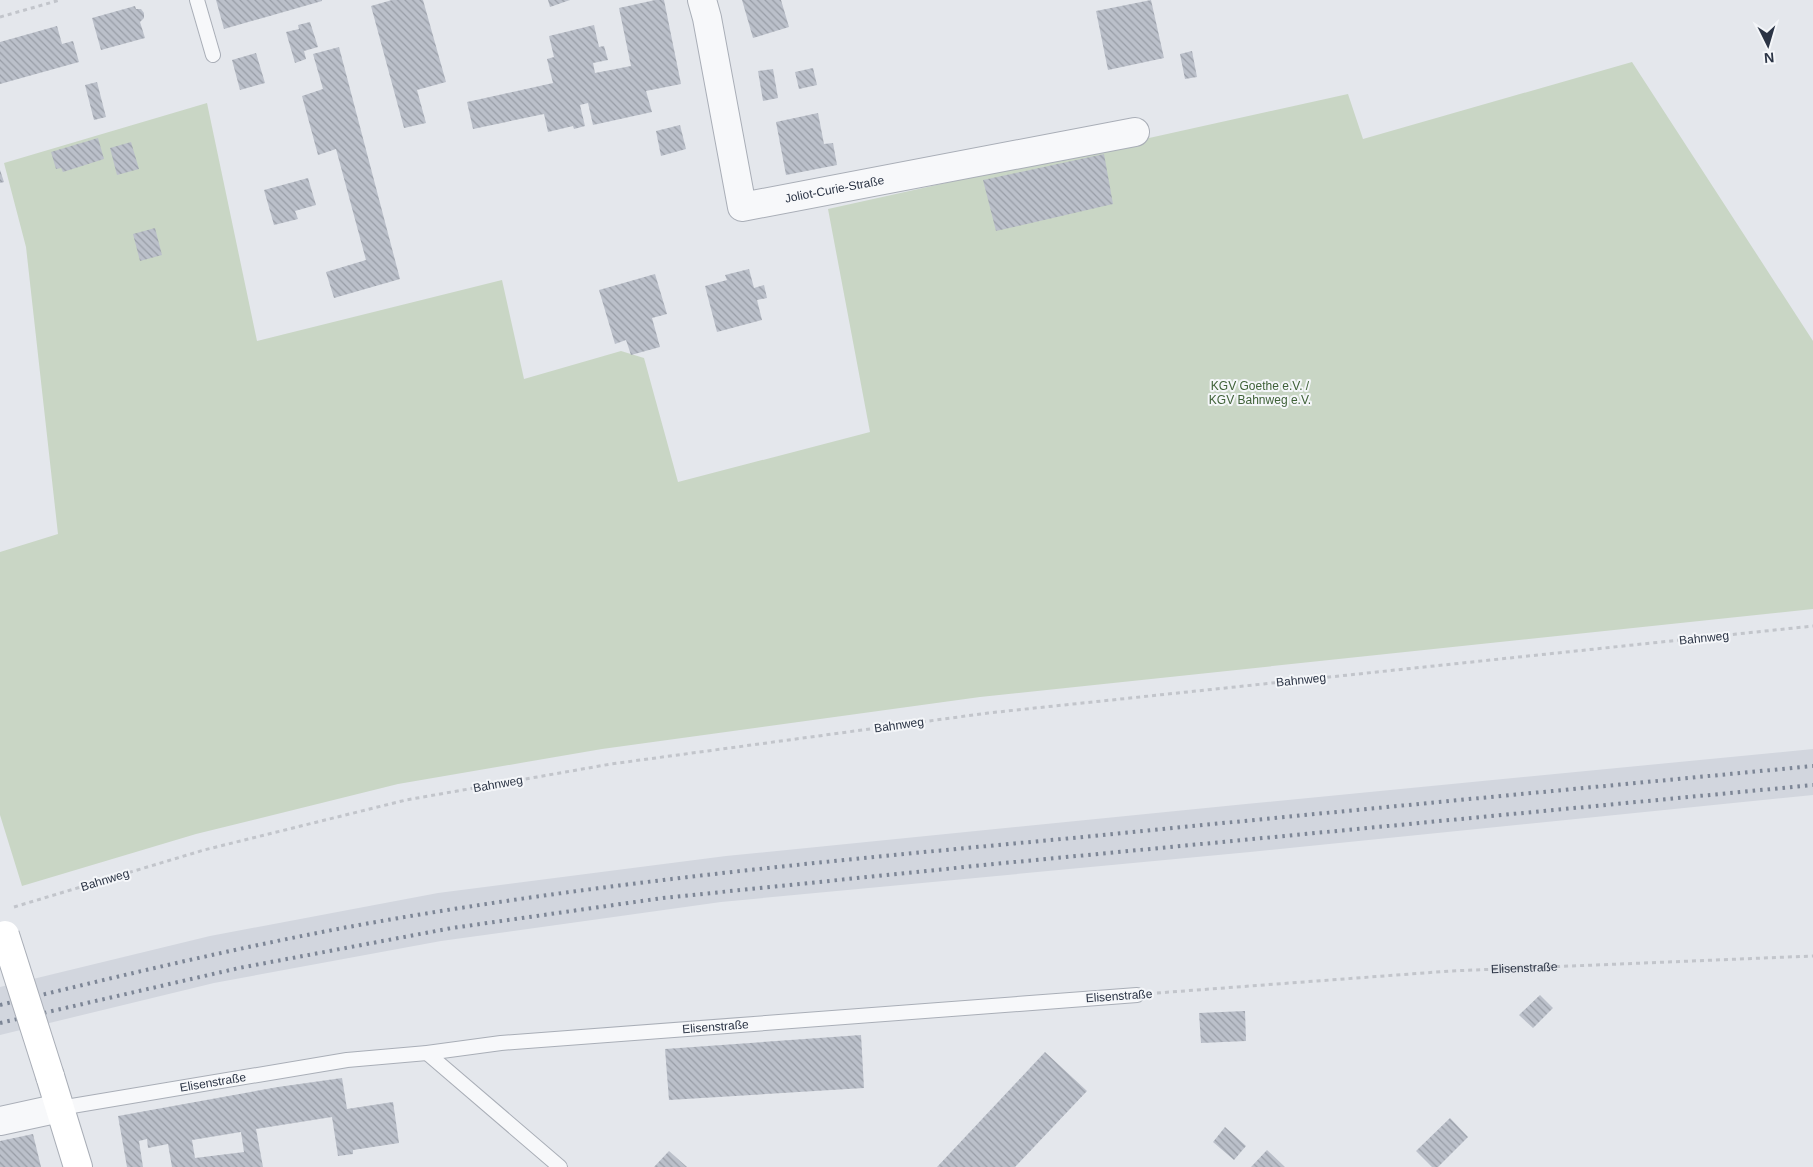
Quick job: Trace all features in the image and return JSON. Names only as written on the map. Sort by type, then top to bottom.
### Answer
[{"type":"street","name":"Joliot-Curie-Straße","points":[[702,0],[742,207],[1135,132]]},
{"type":"street","points":[[5,920],[78,1167]]},
{"type":"street","name":"Elisenstraße","points":[[0,1121],[60,1108]]},
{"type":"lane","points":[[196,0],[213,55]]},
{"type":"lane","name":"Elisenstraße","points":[[60,1108],[347,1060],[427,1053],[501,1043],[1137,994]]},
{"type":"lane","points":[[427,1053],[560,1167]]},
{"type":"path","points":[[0,17],[60,0]]},
{"type":"path","name":"Bahnweg","points":[[5,920],[204,850],[406,800],[611,764],[988,713],[1813,626]]},
{"type":"path","name":"Elisenstraße","points":[[1137,994],[1450,971],[1813,956]]},
{"type":"shaded area","points":[[1813,749],[1813,795],[1250,852],[721,902],[441,941],[214,983],[0,1035],[0,987],[210,936],[438,893],[726,856]]},
{"type":"green space","name":"KGV Goethe e.V. / KGV Bahnweg e.V.","points":[[1632,62],[1813,341],[1813,609],[980,697],[602,749],[398,784],[196,834],[22,886],[0,815],[0,552],[58,534],[26,247],[4,163],[207,103],[257,341],[502,280],[524,379],[621,351],[644,358],[678,482],[870,432],[828,209],[1348,94],[1363,139]]},
{"type":"building","points":[[216,0],[322,0],[322,1],[224,29]]},
{"type":"building","points":[[392,0],[423,0],[446,82],[417,90],[426,123],[404,128],[371,6]]},
{"type":"building","points":[[548,0],[570,0],[550,7]]},
{"type":"building","points":[[655,0],[664,0],[681,84],[646,91],[652,112],[593,125],[588,103],[580,105],[585,126],[574,129],[573,126],[548,132],[544,114],[473,129],[467,102],[553,83],[547,59],[554,57],[549,36],[594,25],[599,47],[604,46],[608,60],[593,63],[595,73],[631,66],[619,8]]},
{"type":"building","points":[[742,0],[781,0],[789,27],[753,38]]},
{"type":"building","points":[[1151,0],[1164,58],[1108,70],[1096,11]]},
{"type":"building","points":[[135,6],[136,9],[141,9],[144,13],[144,18],[140,22],[145,38],[101,50],[92,18]]},
{"type":"building","points":[[310,22],[318,47],[304,51],[306,59],[295,63],[286,32],[299,29],[298,25]]},
{"type":"building","points":[[57,26],[62,44],[73,41],[79,62],[0,84],[0,42]]},
{"type":"building","points":[[339,47],[400,279],[334,298],[326,272],[366,260],[336,149],[318,155],[302,96],[323,89],[313,54]]},
{"type":"building","points":[[1192,51],[1197,77],[1185,79],[1180,54]]},
{"type":"building","points":[[256,53],[265,83],[240,90],[232,60]]},
{"type":"building","points":[[813,68],[817,85],[799,89],[795,72]]},
{"type":"building","points":[[773,69],[778,98],[763,101],[758,71]]},
{"type":"building","points":[[97,82],[106,117],[94,120],[85,85]]},
{"type":"building","points":[[818,113],[824,144],[833,143],[837,165],[786,175],[776,122]]},
{"type":"building","points":[[680,125],[686,149],[661,156],[656,131]]},
{"type":"building","points":[[98,138],[104,159],[63,172],[61,168],[56,169],[51,152]]},
{"type":"building","points":[[131,142],[139,169],[117,175],[110,148]]},
{"type":"building","points":[[1104,154],[1113,204],[996,231],[983,180]]},
{"type":"building","points":[[0,170],[4,182],[0,183]]},
{"type":"building","points":[[308,178],[316,205],[295,211],[298,219],[274,225],[264,190]]},
{"type":"building","points":[[155,228],[162,255],[140,261],[133,234]]},
{"type":"building","points":[[749,269],[754,288],[764,285],[767,298],[757,300],[762,320],[717,332],[705,286],[727,280],[725,275]]},
{"type":"building","points":[[655,274],[667,314],[652,318],[660,347],[631,355],[626,340],[615,344],[599,290]]},
{"type":"building","points":[[1540,995],[1553,1008],[1533,1028],[1519,1015]]},
{"type":"building","points":[[1245,1011],[1246,1041],[1201,1043],[1199,1013]]},
{"type":"building","points":[[861,1035],[864,1088],[669,1100],[665,1049]]},
{"type":"building","points":[[1045,1052],[1087,1091],[1015,1167],[937,1167]]},
{"type":"building","points":[[342,1078],[347,1109],[393,1102],[399,1143],[353,1150],[353,1154],[338,1156],[332,1117],[256,1129],[263,1167],[172,1167],[168,1144],[148,1148],[147,1139],[139,1141],[143,1167],[127,1167],[118,1116],[278,1087]],"holes":[[[241,1132],[244,1152],[195,1158],[192,1140]]]},
{"type":"building","points":[[1450,1118],[1468,1137],[1438,1167],[1432,1167],[1416,1151]]},
{"type":"building","points":[[1225,1127],[1246,1146],[1234,1160],[1213,1142]]},
{"type":"building","points":[[33,1134],[41,1167],[0,1167],[0,1141]]},
{"type":"building","points":[[1267,1150],[1285,1167],[1251,1167]]},
{"type":"building","points":[[669,1151],[687,1167],[654,1167]]},
{"type":"railway","points":[[0,1005],[179,962],[359,925],[446,910],[622,885],[886,856],[1813,766]]},
{"type":"railway","points":[[0,1023],[239,968],[452,928],[663,898],[1813,785]]}]
